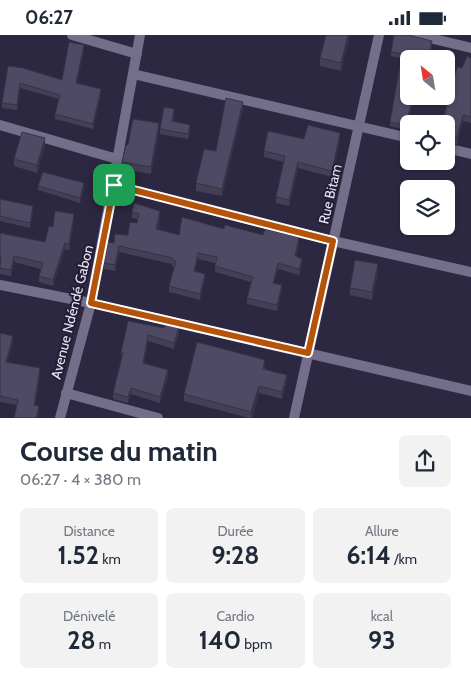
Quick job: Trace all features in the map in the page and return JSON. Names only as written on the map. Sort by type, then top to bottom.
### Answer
[{"type":"street","points":[[72,35],[137,54]]},
{"type":"street","name":"Avenue Ndéndé Gabon","points":[[60,418],[91,303],[140,35]]},
{"type":"street","name":"Rue Bitam","points":[[294,418],[379,35]]},
{"type":"street","points":[[417,35],[471,49]]},
{"type":"street","points":[[133,74],[400,136]]},
{"type":"street","points":[[0,125],[117,159]]},
{"type":"street","points":[[455,150],[471,154]]},
{"type":"street","points":[[114,185],[333,241],[471,272]]},
{"type":"street","points":[[0,285],[91,303],[471,391]]},
{"type":"street","points":[[66,393],[158,418]]},
{"type":"building","points":[[326,35],[348,35],[341,63],[320,58]]},
{"type":"building","points":[[394,35],[408,35],[432,41],[430,50],[400,50],[400,54],[391,52]]},
{"type":"building","points":[[69,42],[84,45],[76,83],[101,89],[93,124],[55,114],[60,95],[20,83],[17,105],[2,103],[8,66],[23,68],[62,80]]},
{"type":"building","points":[[467,56],[471,58],[471,117],[463,115],[457,137],[455,137],[455,115],[444,115],[447,105],[455,105],[455,75],[457,67],[462,68]]},
{"type":"building","points":[[400,65],[400,105],[411,105],[408,115],[400,115],[400,124],[390,122]]},
{"type":"building","points":[[226,98],[243,102],[222,189],[196,183],[204,149],[216,151]]},
{"type":"building","points":[[164,107],[174,109],[172,121],[190,125],[188,134],[160,129]]},
{"type":"building","points":[[133,119],[159,123],[151,167],[122,162],[126,145],[128,145]]},
{"type":"building","points":[[308,125],[340,133],[332,171],[298,162],[289,200],[276,197],[285,156],[264,151],[268,131],[304,139]]},
{"type":"building","points":[[22,132],[45,138],[37,165],[14,159]]},
{"type":"building","points":[[43,172],[84,183],[80,198],[38,186]]},
{"type":"building","points":[[0,199],[33,206],[30,223],[0,216]]},
{"type":"building","points":[[134,203],[160,211],[156,229],[179,235],[182,217],[224,229],[225,225],[263,235],[265,229],[299,237],[295,256],[302,259],[299,269],[278,263],[273,283],[282,285],[277,305],[247,298],[253,277],[215,266],[217,257],[198,253],[194,271],[205,274],[200,294],[169,286],[176,261],[172,260],[173,258],[119,246],[115,265],[104,263],[108,242],[114,243],[115,234],[128,235],[130,222],[137,223],[139,214],[132,212]]},
{"type":"building","points":[[55,211],[74,214],[69,244],[65,243],[53,280],[39,276],[43,263],[14,256],[11,270],[0,268],[0,233],[45,242],[49,226],[53,227]]},
{"type":"building","points":[[355,260],[378,264],[372,292],[350,288]]},
{"type":"building","points":[[128,321],[164,328],[166,323],[179,327],[174,343],[148,335],[143,363],[168,370],[160,397],[131,388],[128,397],[113,393],[123,353],[121,353]]},
{"type":"building","points":[[0,333],[13,336],[6,362],[40,368],[34,405],[39,406],[36,418],[14,418],[18,400],[0,396]]},
{"type":"building","points":[[197,342],[265,360],[263,369],[287,375],[282,392],[259,386],[251,412],[184,394]]},
{"type":"route","points":[[114,185],[333,241],[308,353],[91,303],[114,185]]}]
